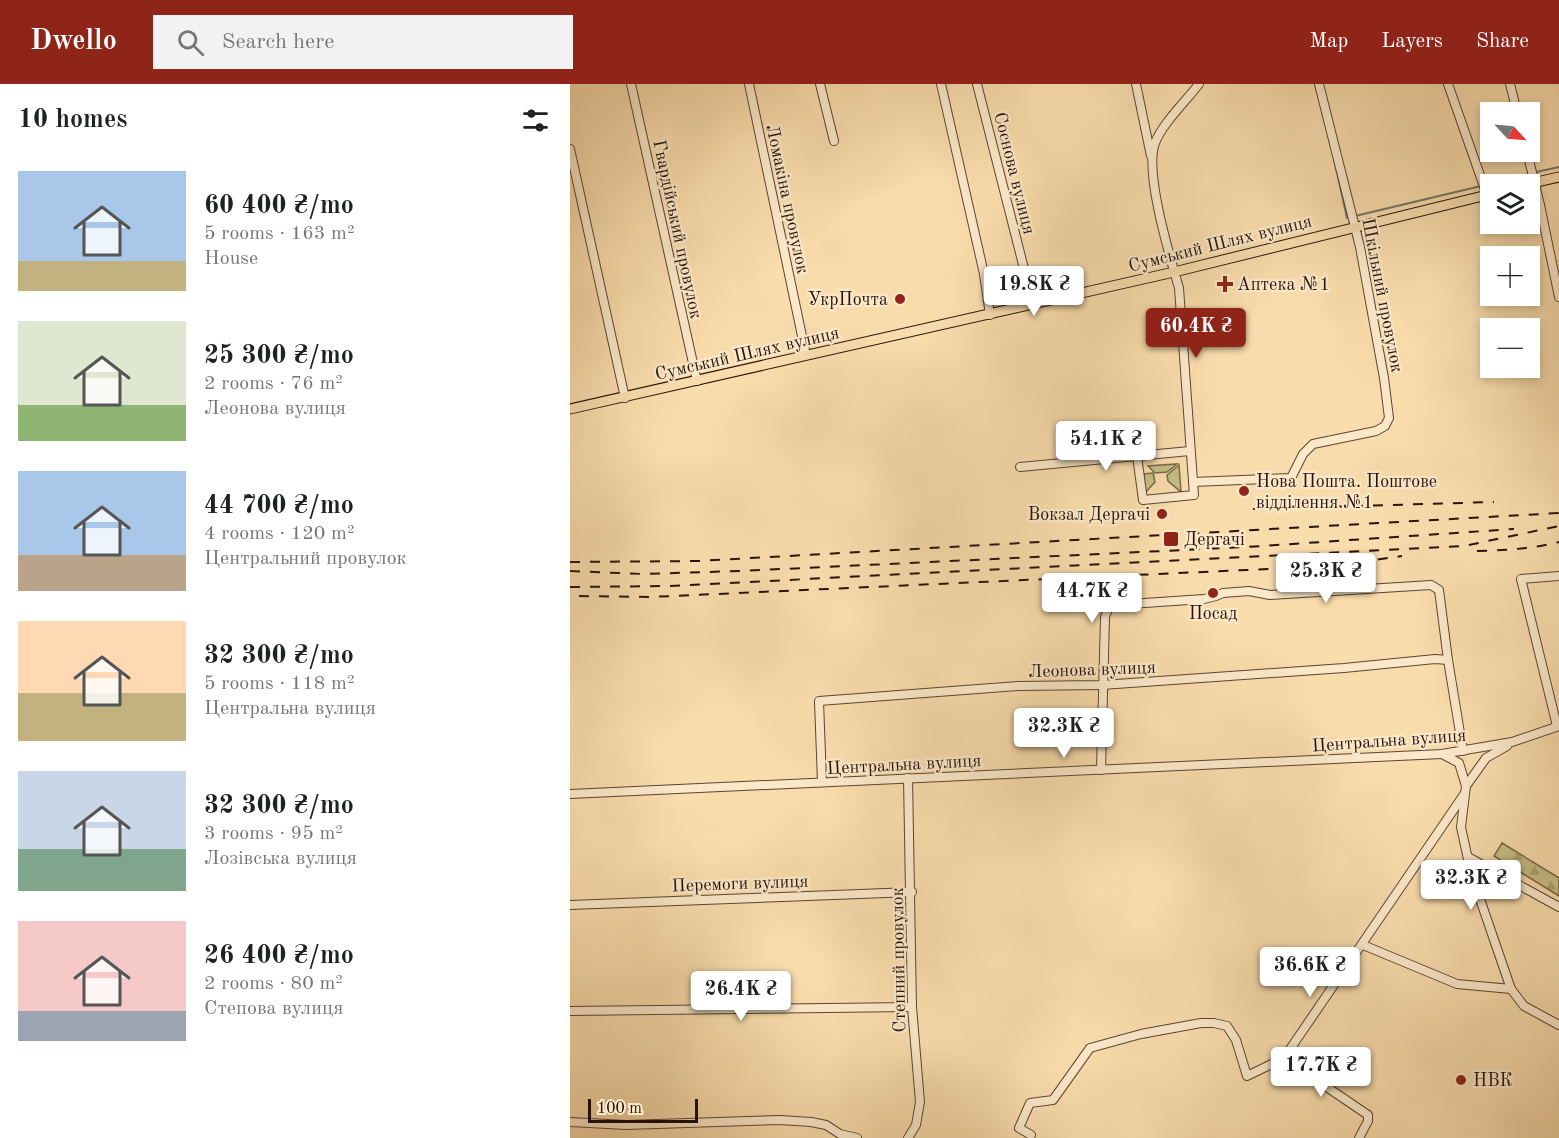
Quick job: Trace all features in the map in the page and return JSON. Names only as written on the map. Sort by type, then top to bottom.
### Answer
[{"type":"main road","points":[[1540,182],[1559,177]]},
{"type":"main road","name":"Сумський Шлях вулиця","points":[[570,410],[1174,272],[1480,196]]},
{"type":"street","name":"Гвардійський провулок","points":[[631,84],[697,381]]},
{"type":"street","name":"Ломакіна провулок","points":[[749,84],[806,355]]},
{"type":"street","points":[[820,84],[834,141]]},
{"type":"street","points":[[940,84],[984,274],[990,315]]},
{"type":"street","name":"Соснова вулиця","points":[[977,84],[1033,304]]},
{"type":"street","points":[[1136,84],[1159,213],[1179,288],[1194,495],[1143,500],[1137,456]]},
{"type":"street","points":[[1152,165],[1154,144],[1199,84]]},
{"type":"street","name":"Шкільний провулок","points":[[1193,482],[1291,478],[1303,454],[1313,444],[1376,431],[1384,426],[1389,418],[1384,378],[1355,227],[1319,84]]},
{"type":"street","points":[[1448,84],[1482,174]]},
{"type":"street","points":[[1510,84],[1514,102]]},
{"type":"street","points":[[570,149],[625,398]]},
{"type":"street","points":[[1540,220],[1559,297]]},
{"type":"street","points":[[1020,467],[1190,451]]},
{"type":"street","points":[[1558,726],[1521,579],[1559,576]]},
{"type":"street","points":[[1101,770],[1102,685],[1105,617],[1108,609],[1116,605],[1204,599],[1222,593],[1249,591],[1270,595],[1431,585],[1439,590],[1463,751]]},
{"type":"street","name":"Леонова вулиця","points":[[822,782],[819,701],[1018,686],[1102,685],[1344,668],[1435,659],[1448,660]]},
{"type":"street","name":"Центральна вулиця","points":[[570,794],[1442,754],[1512,742],[1558,726]]},
{"type":"street","points":[[1031,1135],[1019,1128],[1030,1103],[1053,1100],[1090,1048],[1141,1034],[1201,1023],[1214,1023],[1227,1026],[1236,1040],[1247,1076],[1284,1058],[1363,945],[1486,758],[1512,742]]},
{"type":"street","points":[[1442,754],[1459,764],[1466,790],[1461,827],[1471,873],[1511,988],[1524,1006],[1559,1025]]},
{"type":"street","name":"Степний провулок","points":[[908,778],[912,892],[912,1007],[920,1102],[916,1125],[908,1138]]},
{"type":"street","points":[[1468,857],[1559,907]]},
{"type":"street","name":"Перемоги вулиця","points":[[570,905],[912,892]]},
{"type":"street","points":[[1363,945],[1457,984],[1511,988]]},
{"type":"street","points":[[570,1011],[912,1007]]},
{"type":"street","points":[[1284,1058],[1368,1115],[1368,1121],[1359,1138]]},
{"type":"street","points":[[570,1122],[626,1125],[811,1122],[826,1125],[840,1136],[857,1138]]},
{"type":"green space","points":[[1177,464],[1167,472],[1155,473],[1148,466]]},
{"type":"green space","points":[[1179,465],[1181,492],[1168,481],[1167,475]]},
{"type":"green space","points":[[1153,473],[1155,482],[1145,493],[1144,474]]},
{"type":"green space","points":[[1502,843],[1559,878],[1559,896],[1494,856]]},
{"type":"waterway","points":[[1315,84],[1317,92]]},
{"type":"waterway","points":[[1334,159],[1347,218],[1349,218]]},
{"type":"waterway","points":[[1536,172],[1559,167]]},
{"type":"waterway","points":[[1355,216],[1480,186]]},
{"type":"railway","points":[[1253,509],[1494,502]]},
{"type":"railway","points":[[570,562],[698,561],[1559,513]]},
{"type":"railway","points":[[570,587],[668,586],[1464,546],[1559,526]]},
{"type":"railway","points":[[570,571],[643,574],[740,571],[1247,547],[1514,529]]},
{"type":"railway","points":[[1477,551],[1529,548],[1559,542]]},
{"type":"railway","points":[[579,596],[650,597],[1334,566],[1402,556]]},
{"type":"place","name":"Аптека №1","points":[[1225,284]]},
{"type":"place","name":"УкрПочта","points":[[900,299]]},
{"type":"place","name":"Нова Пошта. Поштове відділення №1","points":[[1244,491]]},
{"type":"place","name":"Вокзал Дергачі","points":[[1162,514]]},
{"type":"place","name":"Дергачі","points":[[1171,539]]},
{"type":"place","name":"Посад","points":[[1213,593]]},
{"type":"place","name":"НВК","points":[[1461,1080]]}]
